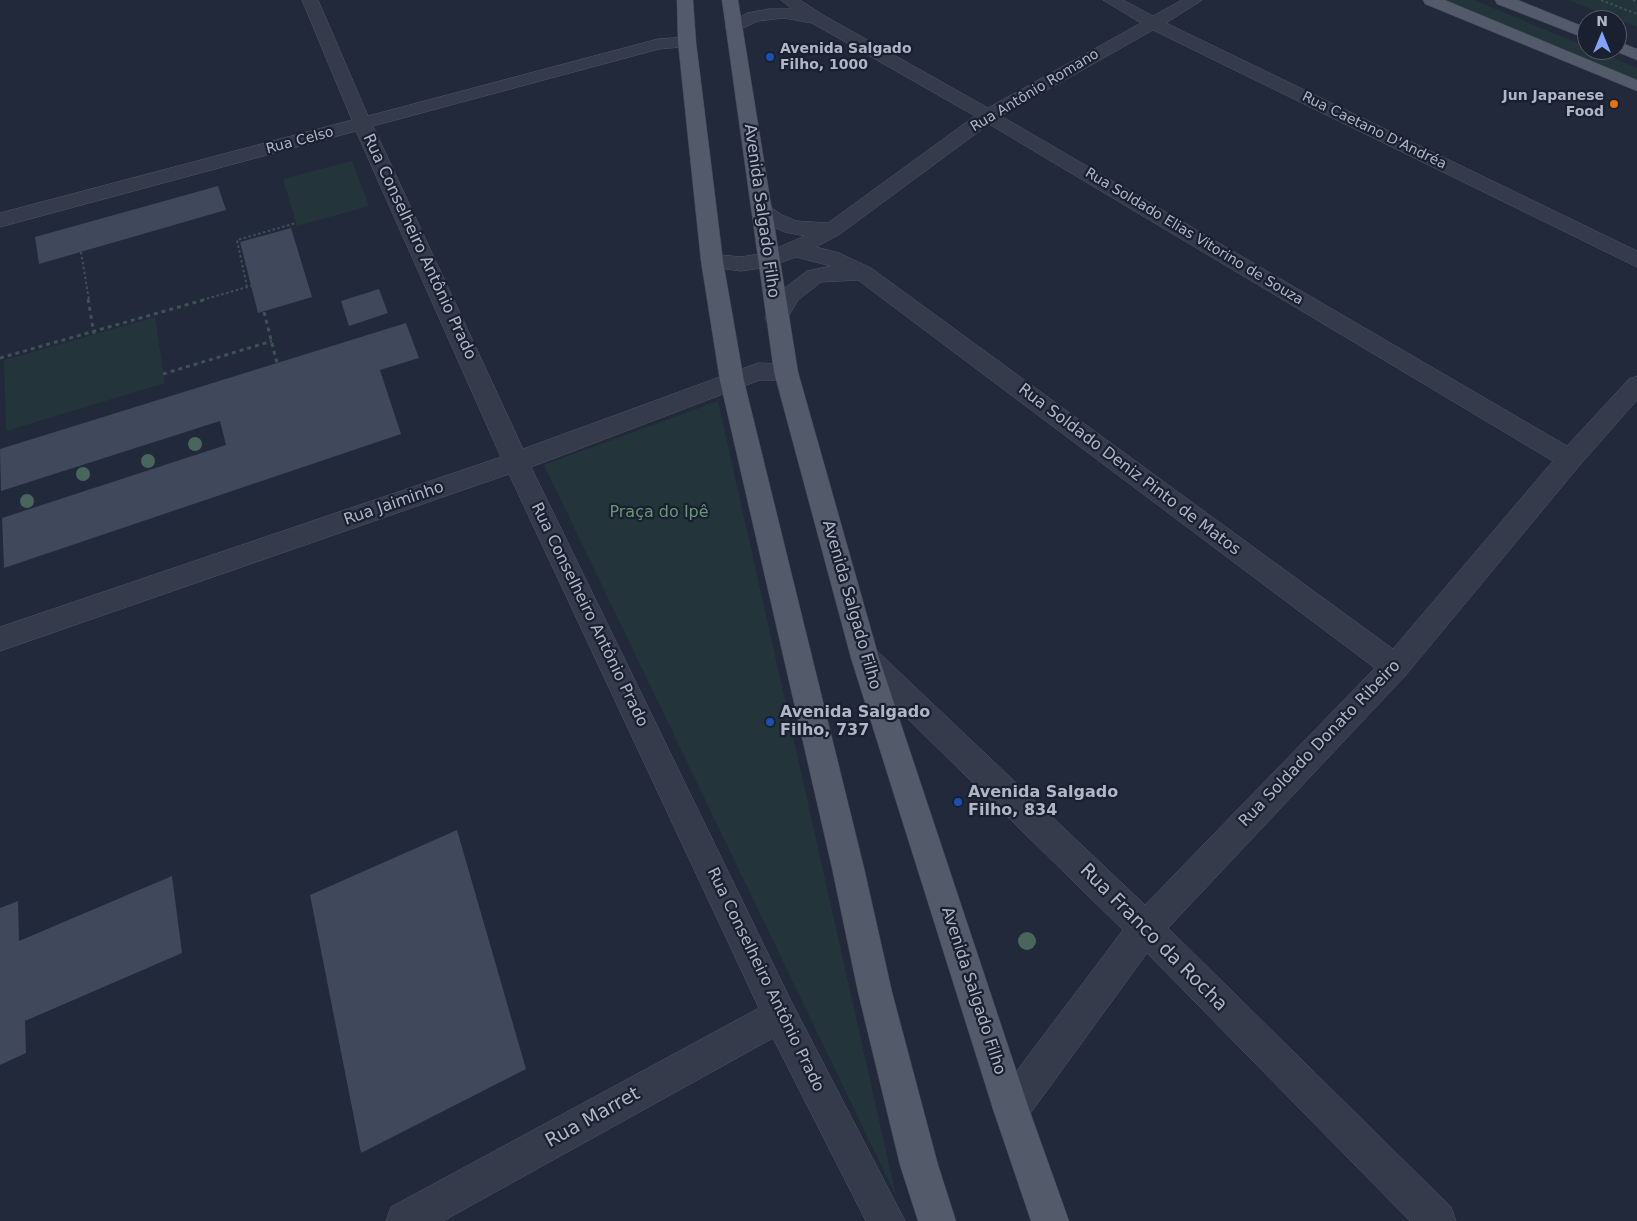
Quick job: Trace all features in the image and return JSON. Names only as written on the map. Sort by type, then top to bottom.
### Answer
[{"type":"main road","points":[[685,0],[687,42],[712,261],[732,381],[848,868],[875,992],[919,1165],[937,1221]]},
{"type":"main road","name":"Avenida Salgado Filho","points":[[730,0],[776,318],[786,372],[865,658],[1011,1110],[1050,1221]]},
{"type":"main road","points":[[1431,0],[1637,86]]},
{"type":"main road","points":[[1503,0],[1577,30]]},
{"type":"street","name":"Rua Soldado Elias Vitorino de Souza","points":[[789,0],[817,19],[988,116],[1570,459]]},
{"type":"street","name":"Rua Caetano D'Andréa","points":[[1111,0],[1153,23],[1637,260]]},
{"type":"street","name":"Rua Antônio Romano","points":[[712,261],[741,264],[768,260],[796,250],[834,228],[988,116],[1194,0]]},
{"type":"street","name":"Rua Conselheiro Antônio Prado","points":[[316,2],[363,125],[516,462],[780,1015],[886,1221]]},
{"type":"street","name":"Rua Soldado Elias Vitorino de Souza","points":[[734,27],[753,17],[769,14],[800,15],[817,19]]},
{"type":"street","name":"Rua Celso","points":[[0,220],[363,125],[658,44],[687,42]]},
{"type":"street","points":[[761,210],[775,220],[792,227],[813,230],[834,228]]},
{"type":"street","name":"Rua Soldado Deniz Pinto de Matos","points":[[796,250],[832,258],[863,273],[1395,667]]},
{"type":"street","points":[[776,318],[782,304],[790,295],[814,276],[843,272],[863,273]]},
{"type":"street","name":"Rua Jaiminho","points":[[0,639],[516,462],[758,371],[786,372]]},
{"type":"street","name":"Rua Soldado Donato Ribeiro","points":[[1011,1110],[1144,928],[1395,667],[1570,459],[1637,386]]},
{"type":"street","name":"Rua Franco da Rocha","points":[[865,658],[1144,928],[1437,1221]]},
{"type":"street","name":"Rua Marret","points":[[405,1221],[780,1015]]},
{"type":"path","points":[[1601,0],[1637,14]]},
{"type":"path","points":[[1633,0],[1637,2]]},
{"type":"path","points":[[0,358],[94,333],[249,287],[237,240],[296,223]]},
{"type":"path","points":[[81,252],[94,333]]},
{"type":"path","points":[[264,312],[277,363]]},
{"type":"path","points":[[163,374],[272,341]]},
{"type":"green space","points":[[1445,0],[1474,0],[1577,43],[1577,56]]},
{"type":"green space","points":[[1568,0],[1637,0],[1637,27],[1627,23],[1627,10],[1594,10]]},
{"type":"green space","points":[[1587,60],[1618,60],[1637,68],[1637,81]]},
{"type":"green space","points":[[352,161],[369,206],[297,226],[283,179]]},
{"type":"green space","points":[[155,317],[165,383],[6,431],[4,360]]},
{"type":"green space","name":"Praça do Ipê","points":[[718,401],[896,1196],[544,465]]},
{"type":"building","points":[[218,186],[226,210],[39,264],[35,237]]},
{"type":"building","points":[[291,228],[312,297],[258,313],[240,242]]},
{"type":"building","points":[[379,289],[388,313],[349,326],[341,301]]},
{"type":"building","points":[[406,323],[419,358],[380,370],[401,434],[4,568],[2,518],[226,445],[220,421],[1,491],[0,449]]},
{"type":"building","points":[[457,830],[526,1069],[361,1153],[310,895]]},
{"type":"building","points":[[172,876],[182,953],[25,1021],[26,1053],[0,1065],[0,908],[18,901],[19,941]]},
{"type":"place","name":"Avenida Salgado Filho, 1000","points":[[770,57]]},
{"type":"place","name":"Jun Japanese Food","points":[[1614,104]]},
{"type":"place","name":"Avenida Salgado Filho, 737","points":[[770,722]]},
{"type":"place","name":"Avenida Salgado Filho, 834","points":[[958,802]]}]
